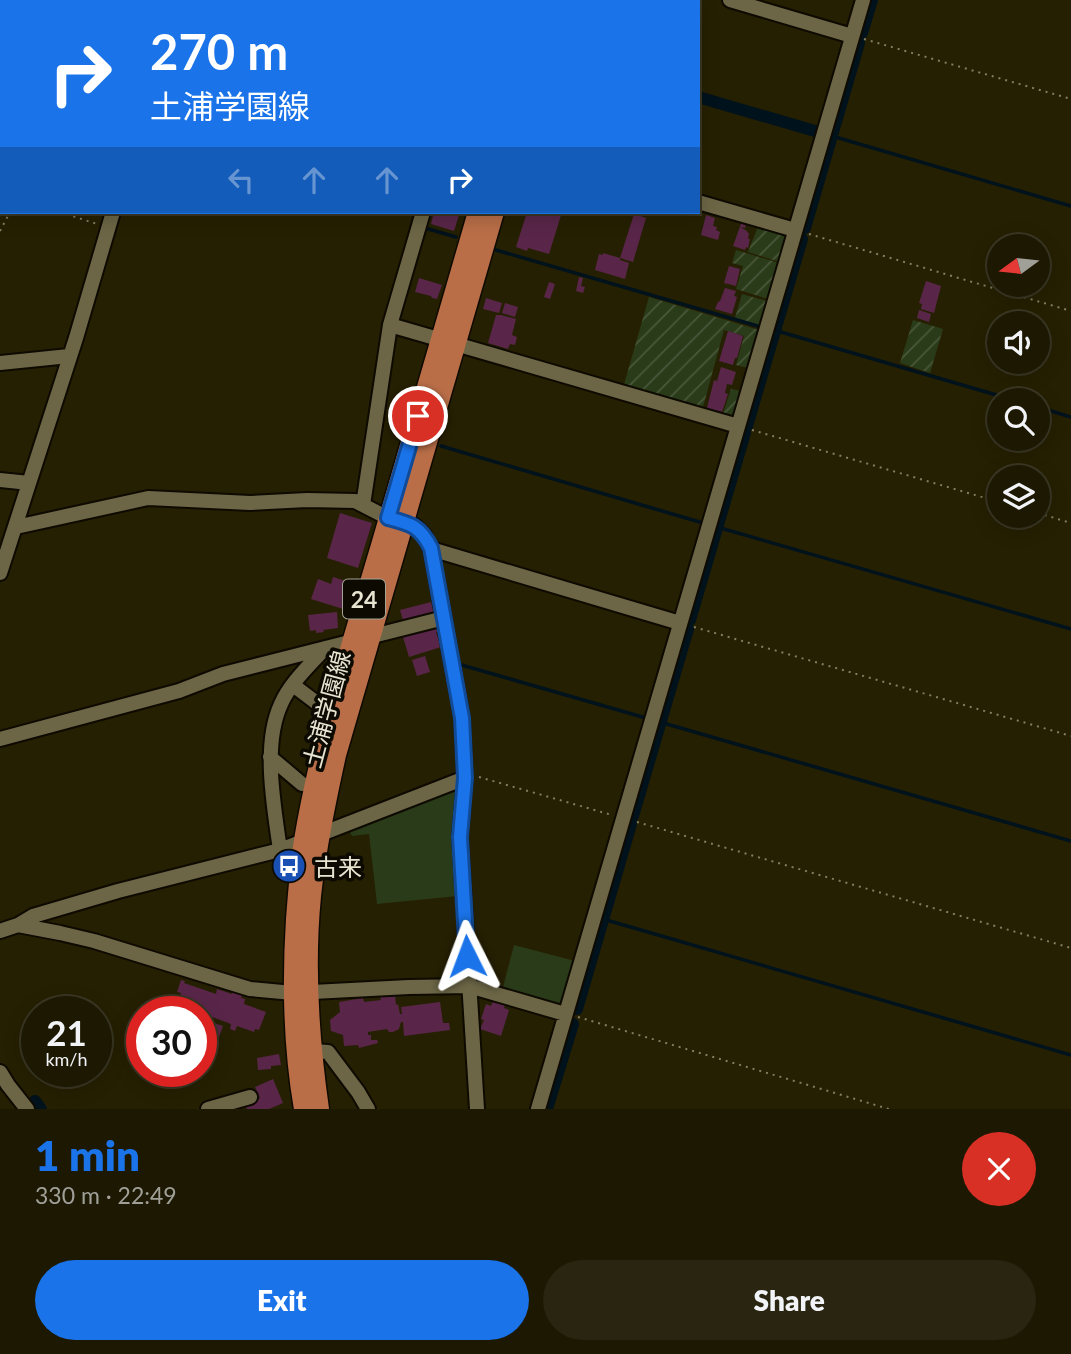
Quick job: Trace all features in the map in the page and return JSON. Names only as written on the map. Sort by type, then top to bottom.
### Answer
[{"type":"main road","name":"土浦学園線","points":[[449,341],[477,214]]},
{"type":"main road","name":"土浦学園線","points":[[320,1109],[313,1051],[293,959],[303,841],[320,754],[352,640],[396,520],[449,341],[494,214]]},
{"type":"main road","name":"土浦学園線","points":[[303,1109],[295,1039],[321,834],[337,754],[371,636],[396,520]]},
{"type":"street","points":[[730,0],[852,36]]},
{"type":"street","points":[[538,1109],[863,0]]},
{"type":"street","points":[[700,203],[795,230]]},
{"type":"street","points":[[0,573],[112,214]]},
{"type":"street","points":[[363,505],[390,325],[421,214]]},
{"type":"street","points":[[390,325],[738,426]]},
{"type":"street","points":[[0,363],[69,356]]},
{"type":"street","points":[[0,480],[29,483]]},
{"type":"street","points":[[16,527],[148,498],[250,503],[307,500],[355,501],[415,526],[424,535],[431,548],[462,718],[465,778],[460,837],[477,1109]]},
{"type":"street","points":[[431,548],[680,623]]},
{"type":"street","points":[[0,738],[179,691],[223,674],[443,618]]},
{"type":"street","points":[[280,850],[270,757],[276,715],[293,685],[326,648]]},
{"type":"street","points":[[293,685],[322,707]]},
{"type":"street","points":[[270,757],[302,784]]},
{"type":"street","points":[[0,931],[33,916],[118,891],[280,850],[465,778]]},
{"type":"street","points":[[18,925],[94,941],[250,989],[272,993],[469,986],[565,1014]]},
{"type":"street","points":[[313,1051],[328,1052],[368,1109]]},
{"type":"street","points":[[0,1072],[27,1109]]},
{"type":"street","points":[[208,1109],[250,1097]]},
{"type":"path","points":[[852,36],[1071,99]]},
{"type":"path","points":[[0,231],[9,214]]},
{"type":"path","points":[[66,214],[108,227]]},
{"type":"path","points":[[795,230],[1071,311]]},
{"type":"path","points":[[738,426],[987,499]]},
{"type":"path","points":[[1050,517],[1071,523]]},
{"type":"path","points":[[680,623],[1071,736]]},
{"type":"path","points":[[465,778],[473,775],[1071,948]]},
{"type":"path","points":[[565,1014],[889,1109]]},
{"type":"green space","points":[[759,224],[789,233],[780,262],[748,252]]},
{"type":"green space","points":[[736,250],[779,263],[768,299],[736,289],[743,266],[732,263]]},
{"type":"green space","points":[[742,294],[767,301],[760,326],[735,318]]},
{"type":"green space","points":[[649,297],[759,330],[748,368],[736,365],[744,336],[724,330],[703,407],[723,413],[731,389],[741,391],[732,421],[623,388]]},
{"type":"green space","points":[[913,320],[943,329],[930,373],[900,363]]},
{"type":"green space","points":[[457,789],[458,896],[377,904],[369,834],[352,836],[349,830]]},
{"type":"green space","points":[[514,945],[575,961],[562,1007],[502,991]]},
{"type":"building","points":[[434,214],[459,214],[454,231],[431,224]]},
{"type":"building","points":[[526,214],[561,214],[549,254],[516,247]]},
{"type":"building","points":[[634,214],[646,218],[633,262],[620,258]]},
{"type":"building","points":[[706,215],[715,218],[713,226],[720,232],[718,240],[701,235]]},
{"type":"building","points":[[742,221],[746,222],[745,228],[740,227],[749,233],[750,239],[745,250],[733,246]]},
{"type":"building","points":[[599,254],[620,258],[629,263],[625,279],[595,270]]},
{"type":"building","points":[[729,266],[740,269],[736,286],[724,283]]},
{"type":"building","points":[[579,277],[583,278],[583,293],[576,291]]},
{"type":"building","points":[[419,278],[442,285],[437,299],[415,292]]},
{"type":"building","points":[[926,281],[941,286],[934,313],[921,309],[922,304],[919,303]]},
{"type":"building","points":[[549,282],[555,284],[550,299],[544,297]]},
{"type":"building","points":[[725,288],[736,291],[732,314],[715,309]]},
{"type":"building","points":[[486,298],[502,303],[499,313],[483,309]]},
{"type":"building","points":[[505,303],[518,307],[515,317],[502,313]]},
{"type":"building","points":[[919,310],[931,314],[929,322],[917,318]]},
{"type":"building","points":[[496,315],[516,319],[512,335],[517,337],[515,345],[510,344],[508,349],[488,343]]},
{"type":"building","points":[[728,331],[743,336],[733,365],[719,361]]},
{"type":"building","points":[[721,367],[736,372],[732,385],[727,384],[725,393],[728,394],[722,412],[707,408],[714,380],[717,381]]},
{"type":"building","points":[[340,513],[372,523],[358,568],[327,558]]},
{"type":"building","points":[[333,577],[352,583],[343,609],[311,599],[318,579],[331,584]]},
{"type":"building","points":[[431,602],[434,615],[404,623],[400,610]]},
{"type":"building","points":[[337,612],[338,628],[316,633],[316,630],[310,631],[308,615]]},
{"type":"building","points":[[437,623],[440,631],[436,632],[441,647],[409,657],[403,637]]},
{"type":"building","points":[[425,656],[430,672],[417,676],[412,660]]},
{"type":"building","points":[[181,980],[216,994],[217,989],[242,995],[244,1004],[266,1012],[259,1030],[255,1029],[254,1032],[237,1026],[235,1031],[230,1029],[231,1024],[217,1019],[217,996],[180,996],[181,993],[177,992]]},
{"type":"building","points":[[395,995],[400,1014],[401,1007],[440,1002],[443,1023],[449,1023],[450,1030],[404,1036],[401,1022],[399,1029],[393,1032],[387,1029],[368,1032],[371,1040],[377,1040],[378,1043],[359,1048],[358,1045],[344,1046],[343,1035],[331,1031],[330,1020],[340,1012],[339,1002],[363,998],[364,1002],[381,1000],[380,997]]},
{"type":"building","points":[[493,1001],[505,1005],[504,1008],[509,1010],[501,1036],[480,1029],[486,1004],[491,1006]]},
{"type":"building","points":[[217,1024],[223,1026],[217,1042]]},
{"type":"building","points":[[279,1054],[281,1065],[258,1070],[257,1058]]},
{"type":"building","points":[[273,1079],[283,1103],[269,1109],[247,1109],[245,1105],[260,1098],[255,1087]]},
{"type":"waterway","points":[[862,33],[872,0]]},
{"type":"waterway","points":[[805,228],[859,43]]},
{"type":"waterway","points":[[700,98],[815,131]]},
{"type":"waterway","points":[[832,136],[1071,206]]},
{"type":"waterway","points":[[425,228],[456,237]]},
{"type":"waterway","points":[[747,426],[802,239]]},
{"type":"waterway","points":[[496,250],[761,327]]},
{"type":"waterway","points":[[774,330],[987,392]]},
{"type":"waterway","points":[[1050,411],[1071,417]]},
{"type":"waterway","points":[[690,620],[745,433]]},
{"type":"waterway","points":[[441,446],[703,523]]},
{"type":"waterway","points":[[717,527],[1071,629]]},
{"type":"waterway","points":[[633,816],[688,629]]},
{"type":"waterway","points":[[458,664],[646,718]]},
{"type":"waterway","points":[[660,722],[1071,841]]},
{"type":"waterway","points":[[577,1009],[631,824]]},
{"type":"waterway","points":[[603,919],[1071,1055]]},
{"type":"waterway","points":[[547,1109],[573,1024]]},
{"type":"waterway","points":[[35,1101],[41,1109]]},
{"type":"place","name":"古来","points":[[289,866]]},
{"type":"route","points":[[418,416],[388,518],[415,526],[431,548],[462,718],[465,778],[460,837],[467,956]]}]
